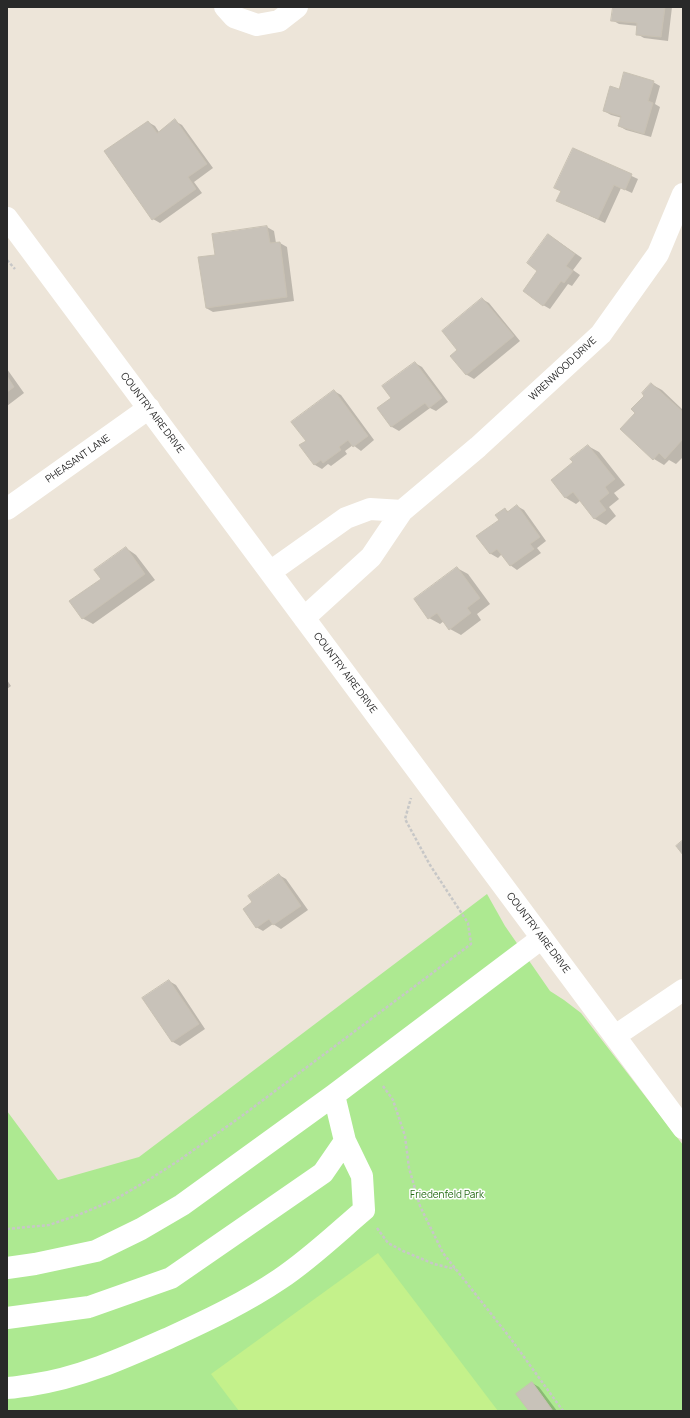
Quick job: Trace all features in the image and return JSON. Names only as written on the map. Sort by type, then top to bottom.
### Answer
[{"type":"street","points":[[225,7],[234,17],[257,25],[279,20],[297,7]]},
{"type":"street","name":"WRENWOOD DRIVE","points":[[304,618],[371,557],[402,511],[478,447],[601,334],[658,254],[683,194]]},
{"type":"street","name":"COUNTRY AIRE DRIVE","points":[[7,218],[683,1128]]},
{"type":"street","name":"PHEASANT LANE","points":[[7,509],[149,408]]},
{"type":"street","points":[[270,572],[346,518],[370,509],[402,511]]},
{"type":"street","points":[[7,1268],[35,1264],[96,1251],[141,1229],[182,1205],[334,1095],[542,938]]},
{"type":"street","points":[[615,1036],[683,990]]},
{"type":"street","points":[[7,1388],[51,1382],[97,1368],[149,1347],[201,1323],[240,1303],[281,1279],[364,1210],[362,1176],[345,1141],[334,1095]]},
{"type":"street","points":[[7,1318],[89,1307],[171,1278],[323,1173],[345,1141]]},
{"type":"path","points":[[7,260],[16,270]]},
{"type":"path","points":[[7,1228],[49,1225],[71,1218],[114,1200],[150,1180],[239,1118],[471,944],[468,923],[430,865],[405,819],[412,795]]},
{"type":"path","points":[[370,1068],[393,1100],[405,1136],[409,1168],[420,1206],[443,1253],[511,1339],[563,1411]]},
{"type":"path","points":[[364,1210],[388,1243],[434,1264],[455,1269]]},
{"type":"green space","name":"Friedenfeld Park","points":[[487,894],[505,926],[550,991],[581,1013],[683,1145],[683,1411],[7,1411],[7,1111],[58,1180],[139,1157]]},
{"type":"green space","points":[[378,1253],[498,1411],[239,1411],[211,1374]]},
{"type":"building","points":[[613,7],[665,7],[661,37],[636,35],[637,23],[611,21]]},
{"type":"building","points":[[624,72],[654,81],[648,101],[653,103],[644,134],[618,126],[621,116],[603,111],[610,86],[619,89]]},
{"type":"building","points":[[175,119],[207,164],[188,177],[196,189],[152,220],[104,151],[148,121],[157,133]]},
{"type":"building","points":[[573,148],[632,174],[625,190],[614,185],[598,219],[556,201],[561,191],[554,188]]},
{"type":"building","points":[[267,226],[270,243],[280,242],[287,297],[206,308],[198,257],[215,255],[212,234]]},
{"type":"building","points":[[548,234],[575,254],[566,266],[573,271],[564,283],[561,281],[543,306],[523,291],[537,271],[527,263]]},
{"type":"building","points":[[482,298],[514,336],[466,375],[450,356],[457,350],[442,331]]},
{"type":"building","points":[[415,362],[442,398],[429,408],[425,403],[391,427],[377,408],[391,398],[382,386]]},
{"type":"building","points":[[7,376],[14,387],[7,392]]},
{"type":"building","points":[[651,383],[683,412],[683,439],[665,459],[659,453],[653,460],[620,429],[635,413],[631,409],[644,396],[642,393]]},
{"type":"building","points":[[334,390],[368,436],[353,447],[348,440],[339,447],[341,450],[323,463],[321,460],[314,465],[299,445],[306,441],[291,422]]},
{"type":"building","points":[[588,445],[615,479],[605,487],[609,493],[599,501],[606,510],[594,519],[573,492],[565,498],[551,480],[573,462],[570,459]]},
{"type":"building","points":[[517,505],[540,537],[530,544],[534,549],[510,566],[497,549],[490,554],[476,536],[499,520],[495,515],[505,508],[507,512]]},
{"type":"building","points":[[126,547],[145,574],[82,619],[69,601],[101,579],[94,570]]},
{"type":"building","points":[[457,567],[480,598],[467,608],[471,613],[449,630],[437,613],[428,619],[414,599]]},
{"type":"building","points":[[683,840],[683,855],[676,846]]},
{"type":"building","points":[[279,874],[301,906],[273,925],[269,919],[256,928],[243,909],[252,902],[248,896]]},
{"type":"building","points":[[169,980],[199,1024],[172,1042],[142,998]]},
{"type":"building","points":[[532,1382],[553,1411],[529,1411],[516,1394]]}]
